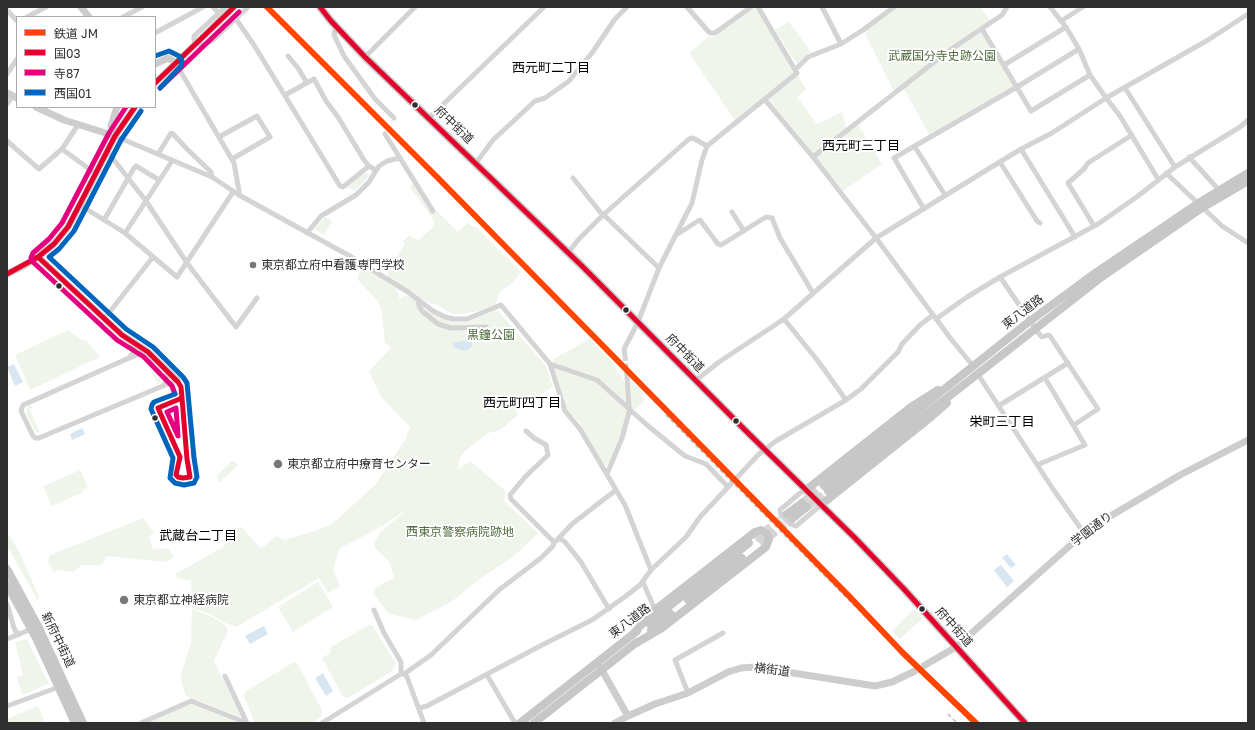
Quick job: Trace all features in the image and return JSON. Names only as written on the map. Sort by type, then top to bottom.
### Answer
[{"type":"main road","name":"府中街道","points":[[320,7],[365,57],[568,252],[695,381],[822,504],[903,588],[1025,723]]},
{"type":"main road","name":"東八道路","points":[[1200,206],[1219,190],[1248,173]]},
{"type":"main road","name":"東八道路","points":[[976,370],[988,355],[1033,325],[1120,255],[1200,206],[1248,181]]},
{"type":"main road","name":"東八道路","points":[[826,488],[964,379],[1019,340],[1033,325]]},
{"type":"main road","points":[[988,355],[1019,336],[1021,337],[1019,340]]},
{"type":"main road","points":[[806,490],[911,407],[964,379]]},
{"type":"main road","points":[[822,504],[931,417],[964,379]]},
{"type":"main road","points":[[790,517],[804,505]]},
{"type":"main road","points":[[633,634],[655,610],[755,532],[761,530],[767,534],[769,539],[766,546],[662,628],[633,645]]},
{"type":"main road","name":"東八道路","points":[[520,723],[597,661],[757,542],[633,645],[534,723]]},
{"type":"main road","name":"新府中街道","points":[[7,569],[83,723]]},
{"type":"main road","name":"新府中街道","points":[[7,585],[35,628],[75,723]]},
{"type":"street","points":[[29,16],[46,7]]},
{"type":"street","points":[[81,7],[88,16]]},
{"type":"street","points":[[125,16],[142,7]]},
{"type":"street","points":[[156,32],[203,7]]},
{"type":"street","points":[[213,7],[219,13]]},
{"type":"street","points":[[195,43],[194,36],[226,7]]},
{"type":"street","points":[[156,82],[195,43],[235,7],[242,13]]},
{"type":"street","points":[[195,43],[202,45],[212,41],[248,7]]},
{"type":"street","points":[[365,57],[414,7]]},
{"type":"street","points":[[429,118],[544,7]]},
{"type":"street","points":[[476,163],[493,140],[535,101],[544,98],[569,81],[592,53],[615,19],[627,7]]},
{"type":"street","points":[[687,7],[710,33],[715,33],[751,7]]},
{"type":"street","points":[[625,356],[624,349],[638,322],[659,268],[692,203],[700,166],[707,146],[797,73],[758,7]]},
{"type":"street","points":[[822,7],[841,44]]},
{"type":"street","points":[[813,158],[947,52],[1002,15],[1007,7]]},
{"type":"street","points":[[1050,7],[1066,27],[1079,49],[1090,75],[1120,116],[1158,179]]},
{"type":"street","points":[[1061,21],[1083,7]]},
{"type":"street","points":[[796,69],[808,57],[841,44],[890,8]]},
{"type":"street","points":[[7,10],[16,20]]},
{"type":"street","points":[[695,381],[719,362],[784,319],[876,238],[1021,149],[1052,133],[1106,98],[1208,40],[1248,14]]},
{"type":"street","points":[[236,19],[254,45],[340,186],[343,187],[369,166]]},
{"type":"street","points":[[336,26],[334,36],[344,56],[375,99],[394,118]]},
{"type":"street","points":[[1004,65],[1066,27]]},
{"type":"street","points":[[982,29],[1031,111],[1090,75]]},
{"type":"street","points":[[924,209],[894,158],[1017,87],[1079,49]]},
{"type":"street","points":[[288,56],[298,68],[307,83]]},
{"type":"street","points":[[156,64],[168,58],[175,62],[234,163],[240,191],[239,195]]},
{"type":"street","points":[[7,74],[16,60]]},
{"type":"street","points":[[285,95],[314,79],[326,101],[369,166],[376,170]]},
{"type":"street","points":[[1125,88],[1175,167]]},
{"type":"street","points":[[7,104],[12,95]]},
{"type":"street","points":[[765,100],[876,238],[976,370],[1000,405],[1037,465],[1084,533]]},
{"type":"street","points":[[115,136],[111,126],[117,108]]},
{"type":"street","points":[[7,274],[38,257],[60,237],[68,227],[115,136],[134,108]]},
{"type":"street","points":[[48,110],[78,125],[115,136],[212,177],[233,192],[348,256],[418,299],[439,314],[454,320],[466,319],[501,305],[550,364],[565,411],[580,429],[625,505],[651,570]]},
{"type":"street","points":[[219,137],[257,116],[270,137],[232,159]]},
{"type":"street","points":[[418,708],[427,706],[487,675],[542,644],[592,620],[608,609],[643,582],[651,570],[686,537],[700,517],[765,449],[822,413],[846,400],[861,389],[898,352],[902,344],[920,325],[1000,277],[1094,226],[1138,196],[1158,179],[1189,157],[1240,127],[1248,120]]},
{"type":"street","points":[[7,141],[39,169],[62,149],[78,125]]},
{"type":"street","points":[[158,154],[171,133],[211,172],[212,177]]},
{"type":"street","points":[[385,134],[433,211]]},
{"type":"street","points":[[1094,226],[1068,183],[1084,169],[1088,163],[1132,135]]},
{"type":"street","points":[[568,252],[603,215],[689,139],[692,138],[707,146]]},
{"type":"street","points":[[915,147],[945,195]]},
{"type":"street","points":[[62,149],[96,174]]},
{"type":"street","points":[[1021,149],[1075,237]]},
{"type":"street","points":[[107,151],[146,201],[187,263],[236,327],[256,298]]},
{"type":"street","points":[[1189,157],[1219,190]]},
{"type":"street","points":[[307,233],[321,216],[356,195],[369,182],[379,166],[388,161],[400,158]]},
{"type":"street","points":[[125,233],[172,161]]},
{"type":"street","points":[[1000,162],[1037,221],[1040,223]]},
{"type":"street","points":[[104,220],[136,166],[159,180]]},
{"type":"street","points":[[1166,173],[1222,226],[1248,243]]},
{"type":"street","points":[[573,178],[603,215],[606,216],[659,268]]},
{"type":"street","points":[[80,205],[125,233],[177,277],[233,192]]},
{"type":"street","points":[[732,212],[744,231]]},
{"type":"street","points":[[676,235],[700,220],[718,244],[721,245],[766,217],[772,218],[780,238],[814,293]]},
{"type":"street","points":[[38,257],[132,343],[146,351],[177,380],[39,438],[35,438],[21,411],[23,405],[146,351]]},
{"type":"street","points":[[108,314],[153,257]]},
{"type":"street","points":[[1000,277],[1042,336],[1050,336],[1098,409],[1074,425]]},
{"type":"street","points":[[418,299],[419,306],[422,311],[438,324],[451,328],[486,327]]},
{"type":"street","points":[[784,319],[818,361],[846,400]]},
{"type":"street","points":[[129,358],[134,351],[132,343]]},
{"type":"street","points":[[1000,405],[1068,363]]},
{"type":"street","points":[[550,364],[597,380],[685,456],[706,464],[728,487]]},
{"type":"street","points":[[164,385],[167,379],[167,370]]},
{"type":"street","points":[[607,474],[622,438],[630,409],[627,376]]},
{"type":"street","points":[[1037,465],[1086,445],[1044,378]]},
{"type":"street","points":[[526,431],[546,445],[548,455],[525,477],[510,495],[511,499],[554,542]]},
{"type":"street","name":"学園通り","points":[[956,647],[1084,533],[1112,514],[1180,474],[1248,440]]},
{"type":"street","points":[[322,723],[431,655],[498,590],[541,558],[572,524],[616,490]]},
{"type":"street","points":[[806,490],[800,493],[780,510],[781,515],[790,524],[796,526],[822,504]]},
{"type":"street","points":[[559,538],[565,542],[581,562],[608,609]]},
{"type":"street","points":[[643,582],[655,610]]},
{"type":"street","points":[[7,604],[8,611],[18,636]]},
{"type":"street","points":[[374,610],[384,633],[401,662],[402,674]]},
{"type":"street","points":[[7,639],[18,636],[35,628]]},
{"type":"street","points":[[688,692],[675,660],[723,633]]},
{"type":"street","points":[[925,665],[956,647]]},
{"type":"street","points":[[597,661],[628,716]]},
{"type":"street","name":"横街道","points":[[615,723],[655,704],[688,692],[728,672],[748,668],[768,669],[875,686],[892,682],[913,672]]},
{"type":"street","points":[[402,674],[407,677],[424,723]]},
{"type":"street","points":[[487,675],[515,723]]},
{"type":"street","points":[[225,676],[247,723]]},
{"type":"street","points":[[7,706],[59,688]]},
{"type":"street","points":[[141,723],[191,701],[247,723]]},
{"type":"green space","points":[[755,7],[806,89],[797,97],[817,124],[842,112],[847,130],[857,123],[882,164],[840,193],[765,100],[736,122],[689,53],[708,37],[714,37],[748,9]]},
{"type":"green space","name":"武蔵国分寺史跡公園","points":[[894,7],[980,7],[991,22],[983,29],[1017,87],[931,138],[903,87],[895,93],[863,30]]},
{"type":"green space","points":[[789,22],[811,52],[797,64],[775,30]]},
{"type":"green space","points":[[363,173],[370,174],[365,181],[355,190],[347,188]]},
{"type":"green space","points":[[413,182],[430,208],[437,211],[458,232],[467,223],[477,228],[521,272],[512,283],[500,292],[495,305],[480,311],[460,314],[450,313],[438,305],[427,302],[388,277],[388,271],[405,244],[402,242],[409,235],[419,240],[433,227],[435,222],[410,187]]},
{"type":"green space","points":[[326,217],[332,221],[324,235],[315,230],[315,228]]},
{"type":"green space","points":[[362,267],[397,289],[400,300],[402,297],[411,295],[427,310],[443,319],[455,322],[467,322],[497,310],[546,366],[553,387],[517,409],[517,416],[500,430],[488,433],[465,451],[459,460],[459,469],[470,461],[506,491],[504,501],[538,533],[515,555],[476,582],[451,602],[416,620],[389,614],[373,593],[376,588],[394,578],[389,561],[375,548],[375,541],[381,531],[405,511],[379,528],[340,548],[333,569],[340,586],[328,593],[319,578],[236,627],[225,623],[208,613],[192,608],[191,581],[177,578],[175,574],[223,547],[236,528],[242,527],[259,547],[262,548],[276,536],[285,540],[332,524],[375,485],[405,440],[410,427],[381,397],[369,371],[391,348],[385,343],[382,313],[378,301],[357,279]]},
{"type":"green space","points":[[68,330],[82,340],[87,341],[100,357],[30,390],[15,355]]},
{"type":"green space","points":[[590,339],[612,362],[625,383],[633,382],[644,393],[642,396],[645,400],[635,410],[630,406],[609,464],[604,466],[579,422],[567,410],[554,369],[553,359]]},
{"type":"green space","points":[[145,359],[148,359],[162,373],[163,376],[158,385]]},
{"type":"green space","points":[[30,404],[32,408],[30,410],[40,433],[35,431],[26,413],[27,407]]},
{"type":"green space","points":[[232,461],[237,464],[236,467],[220,482],[217,475]]},
{"type":"green space","points":[[80,470],[88,488],[83,490],[83,492],[52,506],[43,486]]},
{"type":"green space","points":[[143,518],[154,532],[149,537],[153,550],[166,548],[174,557],[172,559],[165,562],[107,556],[101,565],[82,565],[73,572],[58,570],[54,572],[48,562],[50,555]]},
{"type":"green space","points":[[7,536],[10,536],[19,551],[39,597],[38,601],[7,548]]},
{"type":"green space","points":[[318,582],[333,607],[293,632],[278,607]]},
{"type":"green space","points":[[192,609],[208,615],[224,624],[228,631],[214,661],[243,718],[186,696],[182,684],[181,674],[191,643]]},
{"type":"green space","points":[[914,609],[923,618],[900,639],[892,631]]},
{"type":"green space","points":[[369,625],[372,625],[396,664],[392,671],[348,698],[343,697],[322,658],[330,653],[331,647]]},
{"type":"green space","points":[[27,639],[49,684],[22,695],[17,677],[23,675],[15,642]]},
{"type":"green space","points":[[294,662],[297,663],[322,710],[321,717],[312,723],[255,723],[244,696],[246,691]]},
{"type":"green space","points":[[190,703],[240,723],[146,723]]},
{"type":"green space","points":[[38,706],[45,723],[7,723],[7,719]]},
{"type":"shaded area","points":[[466,340],[471,342],[473,345],[466,351],[455,348],[453,345],[453,343]]},
{"type":"shaded area","points":[[14,364],[23,382],[15,386],[7,367]]},
{"type":"shaded area","points":[[82,428],[85,434],[72,440],[70,434]]},
{"type":"shaded area","points":[[1007,554],[1016,565],[1011,568],[1002,558]]},
{"type":"shaded area","points":[[1001,565],[1014,581],[1007,587],[994,570]]},
{"type":"shaded area","points":[[264,626],[268,634],[250,644],[245,636]]},
{"type":"shaded area","points":[[323,673],[333,691],[326,696],[315,678]]},
{"type":"tunnel","points":[[625,356],[627,376]]},
{"type":"tunnel","points":[[802,503],[824,485]]},
{"type":"tunnel","points":[[807,507],[828,491]]},
{"type":"tunnel","points":[[755,539],[787,514]]},
{"type":"tunnel","points":[[760,544],[792,519]]},
{"type":"tunnel","points":[[913,672],[925,665]]},
{"type":"railway","points":[[666,415],[972,723]]},
{"type":"railway","points":[[948,714],[957,723]]},
{"type":"rail line","name":"JM","points":[[267,7],[437,177],[849,596],[903,653],[976,723]]},
{"type":"transit line","name":"国03","points":[[156,82],[234,7]]},
{"type":"transit line","name":"国03","points":[[320,7],[365,57],[582,266],[855,538],[903,588],[1025,723]]},
{"type":"transit line","name":"寺87","points":[[160,88],[239,12]]},
{"type":"transit line","name":"西国01","points":[[156,56],[169,51],[179,56],[182,61],[181,66],[160,88]]},
{"type":"transit line","name":"寺87","points":[[125,108],[109,133],[62,223],[49,239],[33,253],[31,258],[33,262],[117,340],[144,357],[172,386],[175,394]]},
{"type":"transit line","name":"国03","points":[[7,274],[38,257],[54,244],[68,227],[115,136],[134,108]]},
{"type":"transit line","name":"西国01","points":[[141,111],[121,140],[74,231],[59,249],[49,257],[126,329],[153,347],[183,377],[187,383],[197,477],[194,483],[184,485],[175,483],[170,478],[173,458],[151,409],[154,402],[175,394]]},
{"type":"transit line","name":"国03","points":[[38,257],[122,335],[148,352],[178,382],[181,387],[182,398]]},
{"type":"transit line","name":"国03","points":[[182,398],[190,477],[183,478],[176,475],[180,457],[158,408],[182,398]]},
{"type":"transit line","name":"寺87","points":[[176,408],[178,436],[167,412],[176,408]]},
{"type":"place","name":"東京都立府中看護専門学校","points":[[253,265]]},
{"type":"place","name":"東京都立府中療育センター","points":[[278,464]]},
{"type":"place","name":"東京都立神経病院","points":[[124,600]]},
{"type":"district","name":"西元町二丁目","points":[[551,68]]},
{"type":"district","name":"西元町三丁目","points":[[861,146]]},
{"type":"district","name":"西元町四丁目","points":[[522,403]]},
{"type":"district","name":"栄町三丁目","points":[[1002,422]]},
{"type":"district","name":"武蔵台二丁目","points":[[198,536]]},
{"type":"park label","name":"黒鐘公園","points":[[491,335]]},
{"type":"park label","name":"西東京警察病院跡地","points":[[460,532]]}]
